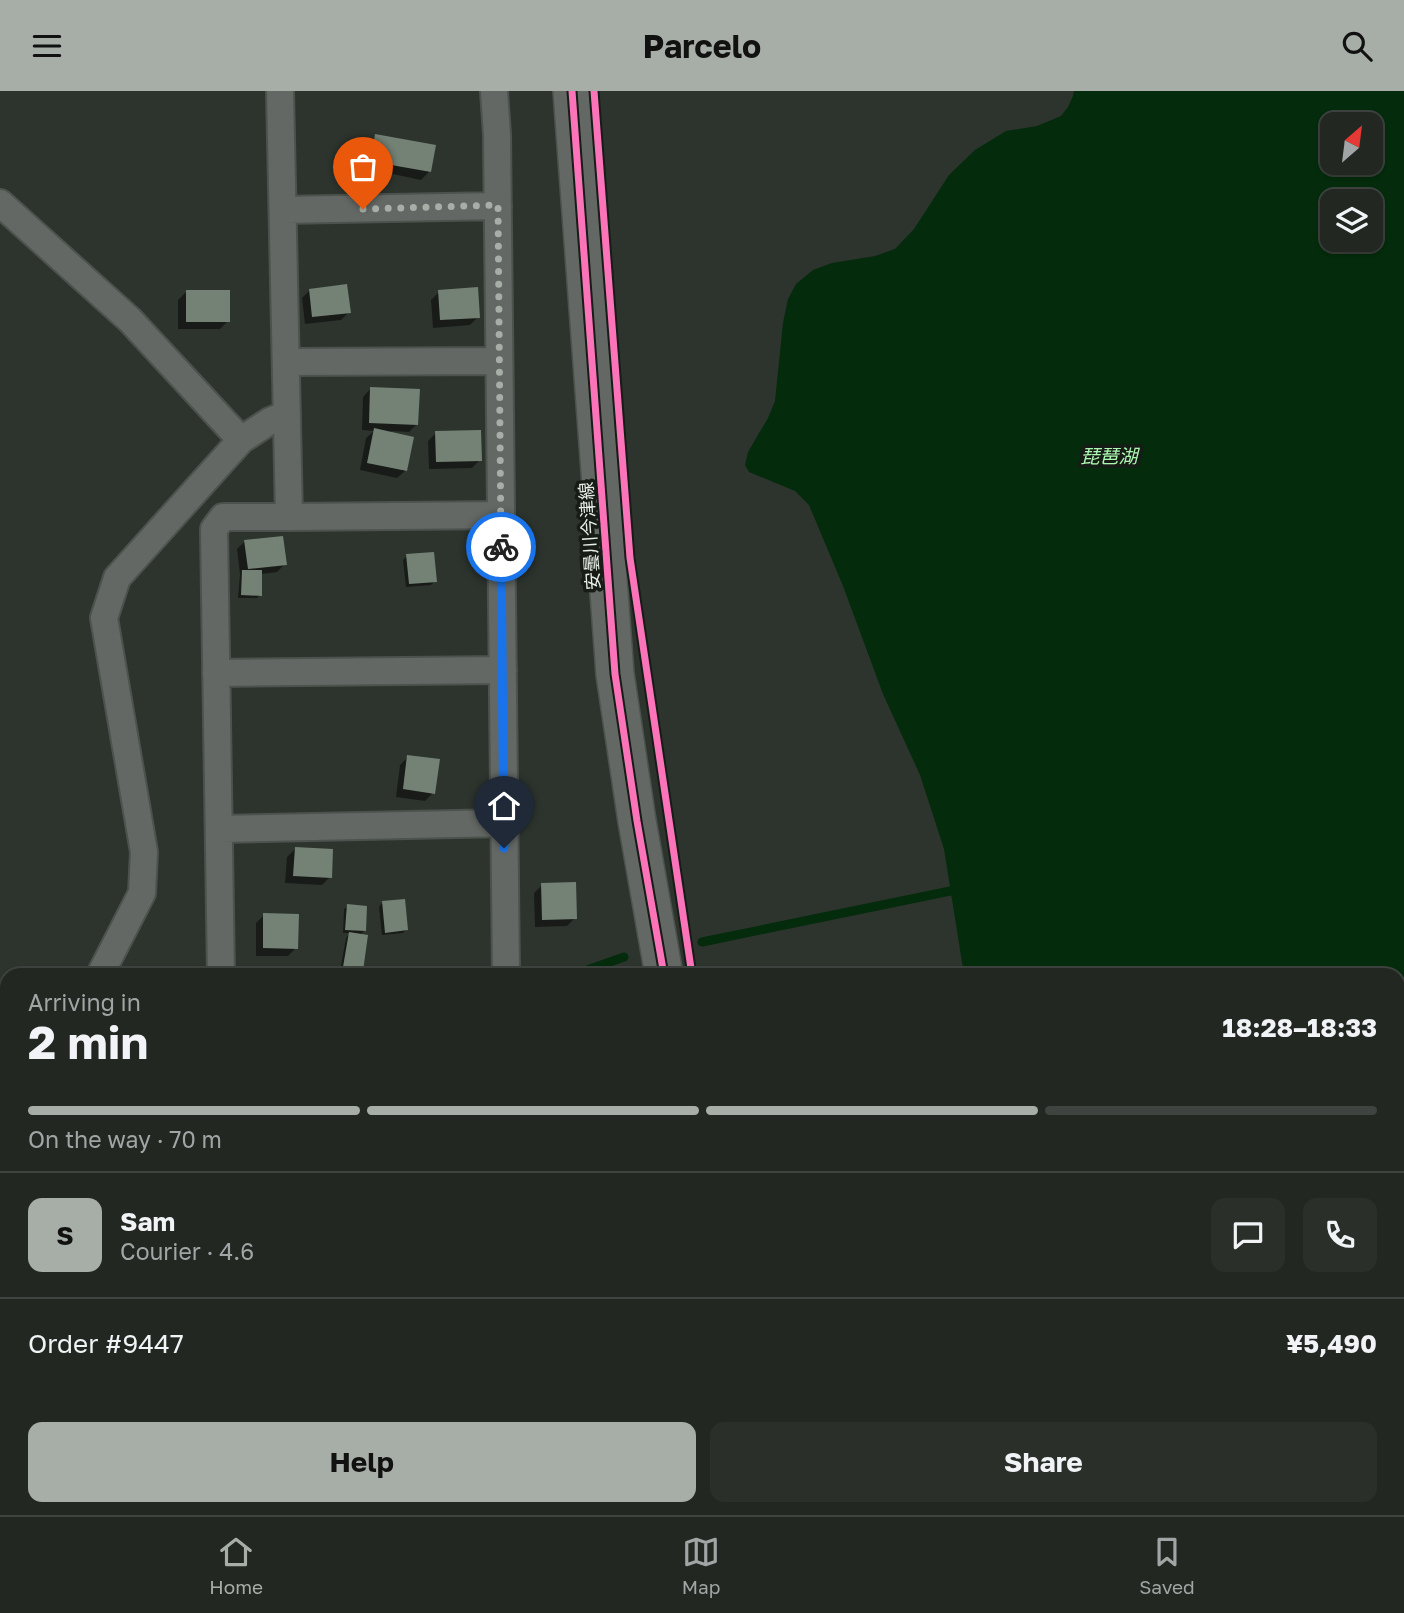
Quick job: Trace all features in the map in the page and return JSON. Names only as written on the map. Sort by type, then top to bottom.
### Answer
[{"type":"main road","name":"安曇川今津線","points":[[572,91],[615,674],[663,968]]},
{"type":"street","points":[[281,91],[289,516]]},
{"type":"street","points":[[494,91],[498,205],[506,968]]},
{"type":"street","points":[[0,203],[130,320],[241,440]]},
{"type":"street","points":[[283,210],[498,205]]},
{"type":"street","points":[[286,362],[499,361]]},
{"type":"street","points":[[104,968],[142,893],[144,852],[104,618],[117,578],[241,440],[286,414]]},
{"type":"street","points":[[221,968],[214,529],[223,517],[501,515]]},
{"type":"street","points":[[216,673],[503,670]]},
{"type":"street","points":[[220,829],[504,823]]},
{"type":"water","name":"琵琶湖","points":[[1074,91],[1404,91],[1404,968],[963,968],[944,849],[920,775],[883,694],[843,586],[809,505],[795,491],[749,472],[745,465],[748,452],[775,401],[783,323],[788,299],[796,284],[813,270],[832,263],[875,256],[895,249],[914,229],[949,175],[975,150],[1006,131],[1037,126],[1061,116]]},
{"type":"building","points":[[375,134],[436,145],[431,172],[391,165],[389,180],[368,176]]},
{"type":"building","points":[[347,284],[351,313],[312,317],[309,289]]},
{"type":"building","points":[[478,287],[480,318],[440,320],[438,290]]},
{"type":"building","points":[[186,290],[230,290],[230,322],[186,322]]},
{"type":"building","points":[[370,387],[420,389],[418,425],[369,423]]},
{"type":"building","points":[[374,428],[414,437],[407,471],[367,463]]},
{"type":"building","points":[[481,430],[482,461],[436,462],[435,431]]},
{"type":"building","points":[[283,536],[287,565],[248,569],[244,540]]},
{"type":"building","points":[[434,552],[437,582],[409,584],[406,554]]},
{"type":"building","points":[[242,570],[262,570],[262,596],[241,595]]},
{"type":"building","points":[[407,755],[440,759],[435,794],[403,789]]},
{"type":"building","points":[[295,847],[333,849],[332,878],[293,876]]},
{"type":"building","points":[[576,882],[577,919],[542,920],[541,883]]},
{"type":"building","points":[[405,899],[408,930],[385,933],[382,901]]},
{"type":"building","points":[[347,904],[367,906],[366,931],[345,930]]},
{"type":"building","points":[[263,913],[299,914],[298,949],[263,948]]},
{"type":"building","points":[[349,932],[368,935],[363,968],[343,967]]},
{"type":"waterway","points":[[702,942],[960,889]]},
{"type":"waterway","points":[[593,968],[624,957]]},
{"type":"cycle path","points":[[572,91],[615,674],[663,968]]},
{"type":"cycle path","points":[[594,91],[630,558],[691,968]]},
{"type":"way so far","points":[[363,209],[498,205],[501,547]]},
{"type":"route","points":[[501,547],[504,848]]}]
